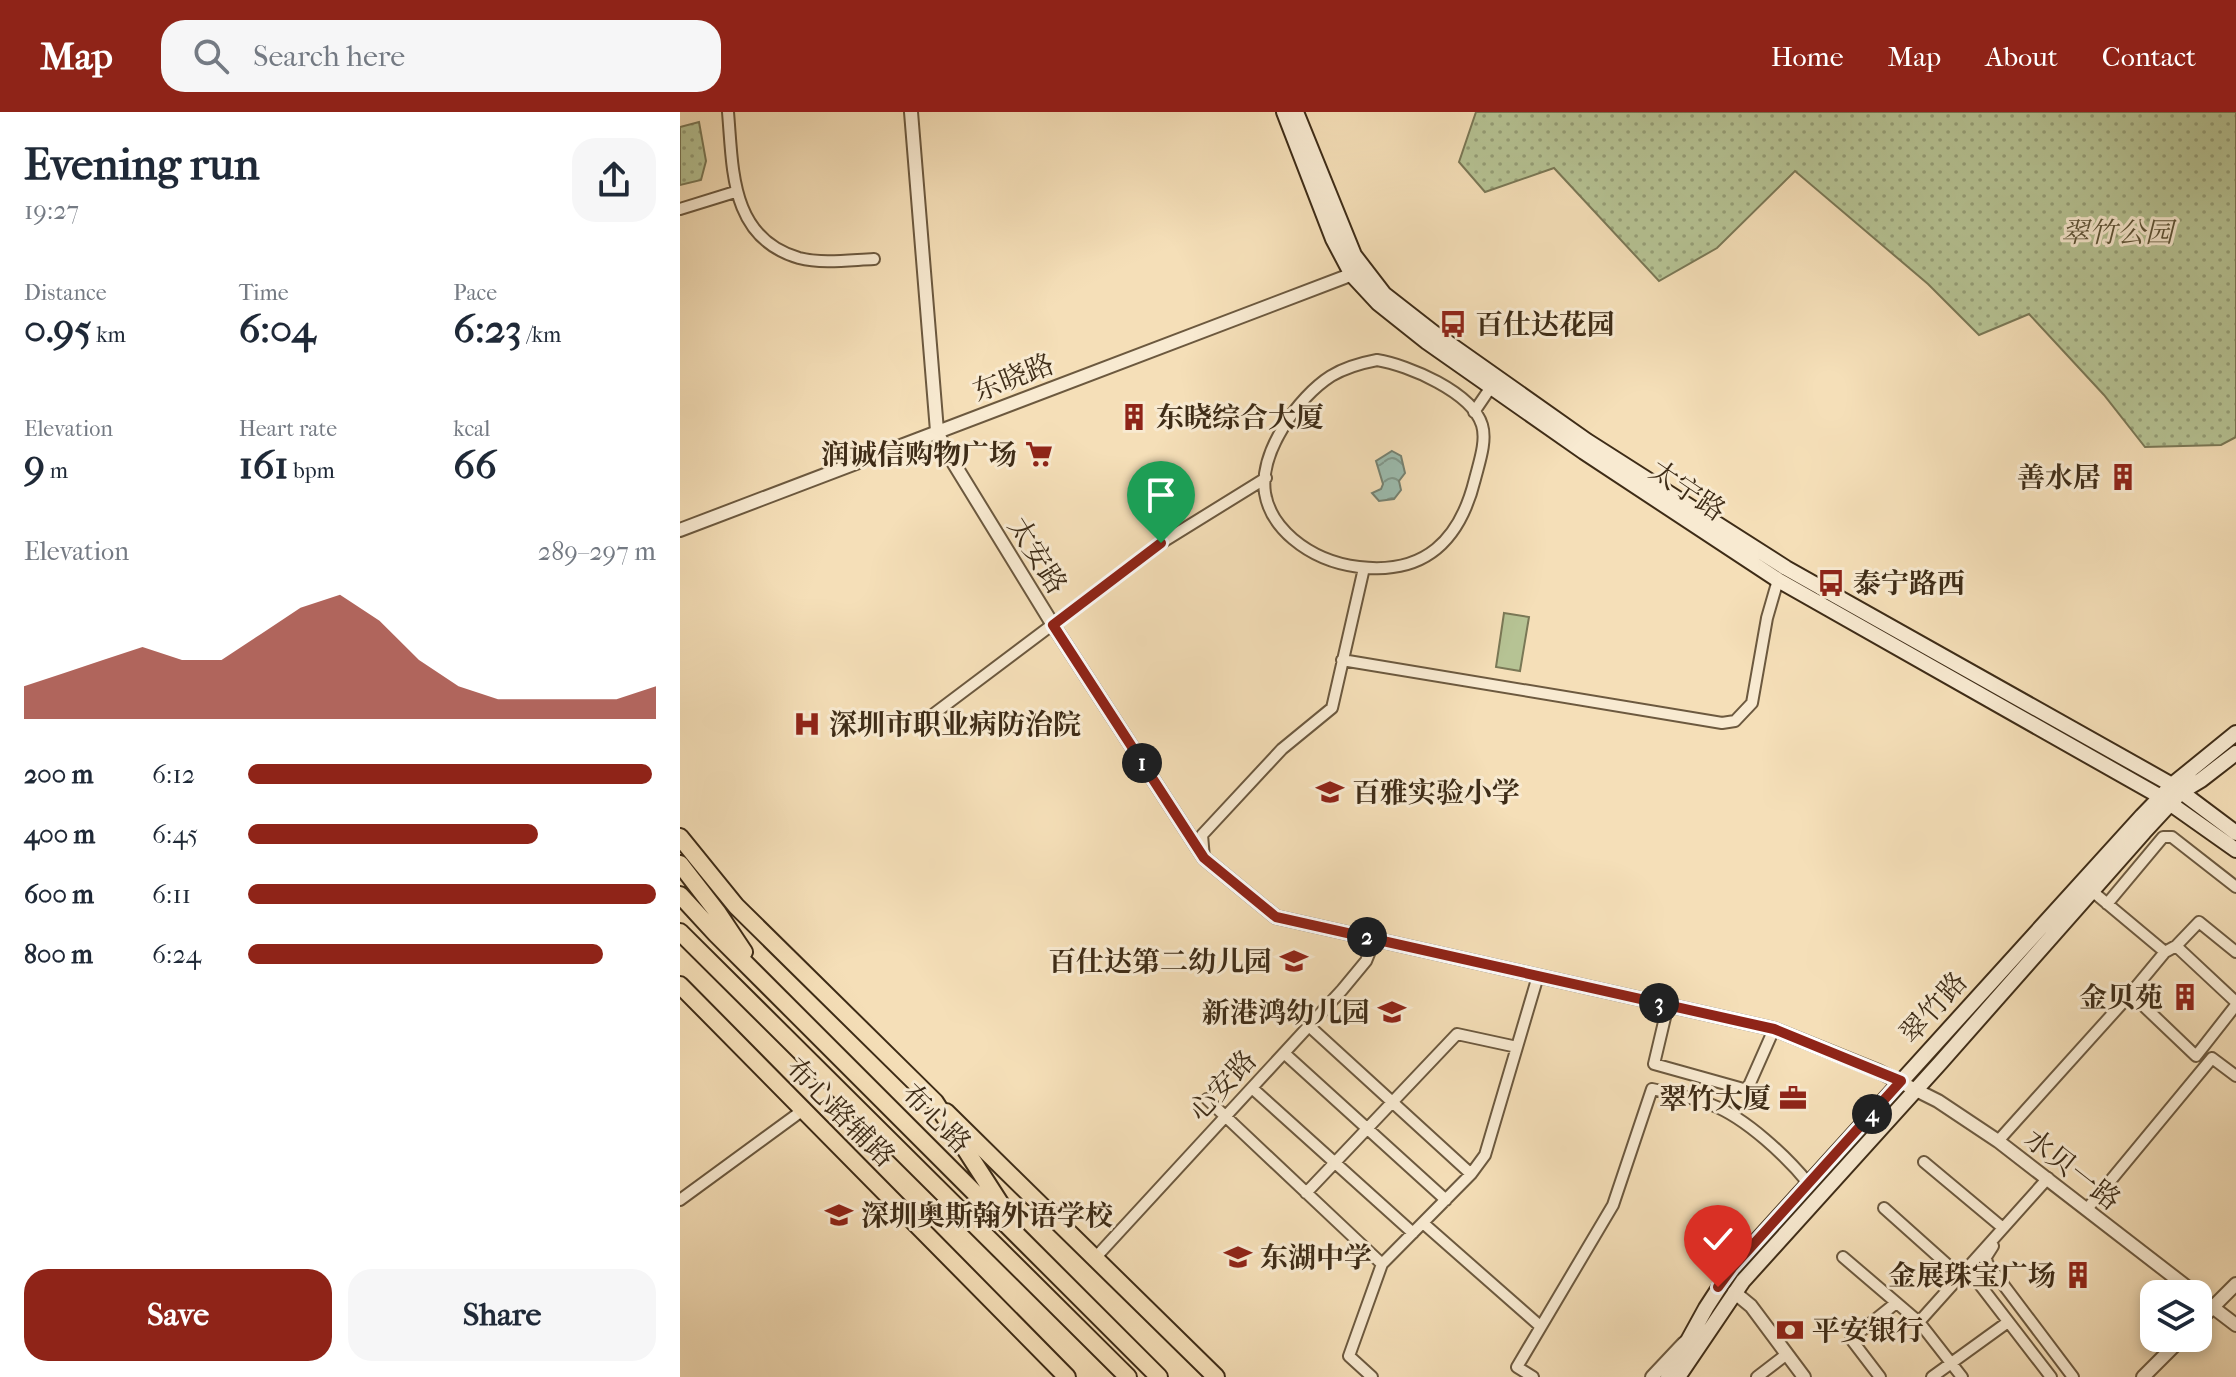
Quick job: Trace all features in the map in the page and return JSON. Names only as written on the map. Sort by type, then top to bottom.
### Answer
[{"type":"main road","name":"太宁路","points":[[1284,112],[1333,239],[1378,303],[1427,342],[1778,580],[2166,801],[2236,849]]},
{"type":"main road","name":"太宁路","points":[[1296,112],[1358,272],[1446,342],[1587,441],[1754,548],[2177,789],[2236,833]]},
{"type":"main road","name":"翠竹路","points":[[1678,1377],[1732,1268],[1901,1081],[2177,789],[2236,733]]},
{"type":"main road","name":"翠竹路","points":[[2177,789],[2201,780],[2236,753]]},
{"type":"main road","name":"翠竹路","points":[[1668,1377],[1734,1292],[2092,891],[2166,801]]},
{"type":"main road","points":[[680,837],[736,906],[1216,1377]]},
{"type":"main road","points":[[680,864],[768,986]]},
{"type":"main road","name":"布心路","points":[[680,895],[1159,1377]]},
{"type":"main road","name":"布心路","points":[[680,932],[1128,1377]]},
{"type":"main road","name":"布心路辅路","points":[[680,985],[1067,1377]]},
{"type":"main road","points":[[935,1102],[1027,1246]]},
{"type":"street","points":[[728,112],[735,192],[753,228],[773,248],[801,259],[874,259]]},
{"type":"street","name":"太安路","points":[[911,112],[937,431],[1053,625],[1204,858],[1276,917],[1774,1029],[1916,1089]]},
{"type":"street","points":[[680,209],[735,192]]},
{"type":"street","name":"东晓路","points":[[680,530],[1358,272]]},
{"type":"street","points":[[1377,360],[1398,364],[1457,395],[1474,412],[1482,422],[1484,434],[1471,496],[1463,518],[1435,550],[1411,565],[1381,570],[1320,557],[1289,535],[1269,510],[1266,478],[1276,441],[1293,412],[1331,376],[1355,364],[1377,360]]},
{"type":"street","points":[[1474,412],[1491,387]]},
{"type":"street","points":[[931,716],[1161,543],[1266,478]]},
{"type":"street","points":[[1204,858],[1202,835],[1282,749],[1332,708],[1364,568]]},
{"type":"street","points":[[1342,660],[1722,723],[1735,721],[1752,703],[1767,618],[1778,580]]},
{"type":"street","points":[[2107,904],[2163,837],[2172,837],[2236,887]]},
{"type":"street","points":[[2092,891],[2165,952]]},
{"type":"street","points":[[1998,1141],[2165,952],[2176,946],[2199,922],[2236,952]]},
{"type":"street","name":"心安路","points":[[1096,1257],[1360,968],[1375,939]]},
{"type":"street","points":[[2130,993],[2196,1056],[2236,1003],[2176,946]]},
{"type":"street","points":[[1372,1377],[1349,1356],[1382,1264],[1471,1174],[1489,1145],[1538,976]]},
{"type":"street","points":[[1668,1005],[1654,1064],[1747,1090],[1774,1029]]},
{"type":"street","points":[[1309,1026],[1471,1174]]},
{"type":"street","points":[[1306,1193],[1457,1034],[1517,1047]]},
{"type":"street","points":[[1284,1053],[1446,1200]]},
{"type":"street","points":[[2087,1209],[2212,1058],[2236,1076]]},
{"type":"street","points":[[1252,1088],[1413,1233]]},
{"type":"street","points":[[1533,1377],[1517,1367],[1613,1205],[1652,1089],[1715,1106],[1737,1119],[1769,1144],[1809,1184]]},
{"type":"street","name":"水贝一路","points":[[1916,1089],[1998,1141],[2178,1280]]},
{"type":"street","points":[[1207,1099],[1382,1264]]},
{"type":"street","points":[[680,1200],[803,1110]]},
{"type":"street","points":[[1924,1162],[2003,1228]]},
{"type":"street","points":[[1919,1322],[2050,1180]]},
{"type":"street","points":[[2050,1180],[1986,1257],[1987,1263],[2073,1377]]},
{"type":"street","points":[[1884,1208],[1963,1272],[2051,1377]]},
{"type":"street","points":[[1423,1223],[1540,1326]]},
{"type":"street","points":[[1843,1257],[1919,1322],[1962,1377]]},
{"type":"street","points":[[2213,1307],[2236,1284]]},
{"type":"street","points":[[1734,1292],[1745,1300],[1804,1377]]},
{"type":"street","points":[[1880,1377],[1851,1339],[1896,1303]]},
{"type":"street","name":"水贝一路","points":[[2213,1307],[2236,1325]]},
{"type":"street","points":[[1932,1377],[2008,1322]]},
{"type":"street","points":[[1652,1377],[1695,1340]]},
{"type":"street","points":[[1686,1377],[1695,1340]]},
{"type":"street","points":[[2143,1377],[2168,1352]]},
{"type":"street","points":[[1757,1377],[1787,1354]]},
{"type":"green space","name":"翠竹公园","points":[[1476,112],[2236,112],[2236,437],[2221,445],[2145,447],[2104,395],[2029,314],[1979,335],[1928,284],[1795,171],[1717,248],[1659,281],[1554,168],[1485,192],[1459,162]]},
{"type":"green space","points":[[699,122],[706,161],[701,180],[680,185],[680,127]]},
{"type":"green space","points":[[1504,613],[1529,617],[1520,671],[1496,667]]},
{"type":"water","points":[[1392,451],[1401,456],[1405,473],[1399,481],[1401,490],[1394,499],[1379,501],[1372,493],[1381,489],[1383,484],[1376,461]]},
{"type":"place","name":"百仕达花园","points":[[1453,324]]},
{"type":"place","name":"东晓综合大厦","points":[[1134,417]]},
{"type":"place","name":"润诚信购物广场","points":[[1039,454]]},
{"type":"place","name":"善水居","points":[[2123,477]]},
{"type":"place","name":"泰宁路西","points":[[1831,583]]},
{"type":"place","name":"深圳市职业病防治院","points":[[807,724]]},
{"type":"place","name":"百雅实验小学","points":[[1330,792]]},
{"type":"place","name":"百仕达第二幼儿园","points":[[1294,961]]},
{"type":"place","name":"金贝苑","points":[[2185,997]]},
{"type":"place","name":"新港鸿幼儿园","points":[[1392,1012]]},
{"type":"place","name":"翠竹大厦","points":[[1793,1098]]},
{"type":"place","name":"深圳奥斯翰外语学校","points":[[839,1215]]},
{"type":"place","name":"东湖中学","points":[[1238,1257]]},
{"type":"place","name":"金展珠宝广场","points":[[2078,1275]]},
{"type":"place","name":"平安银行","points":[[1790,1330]]},
{"type":"route","points":[[1161,543],[1053,625],[1204,858],[1276,917],[1774,1029],[1901,1081],[1718,1287]]}]
